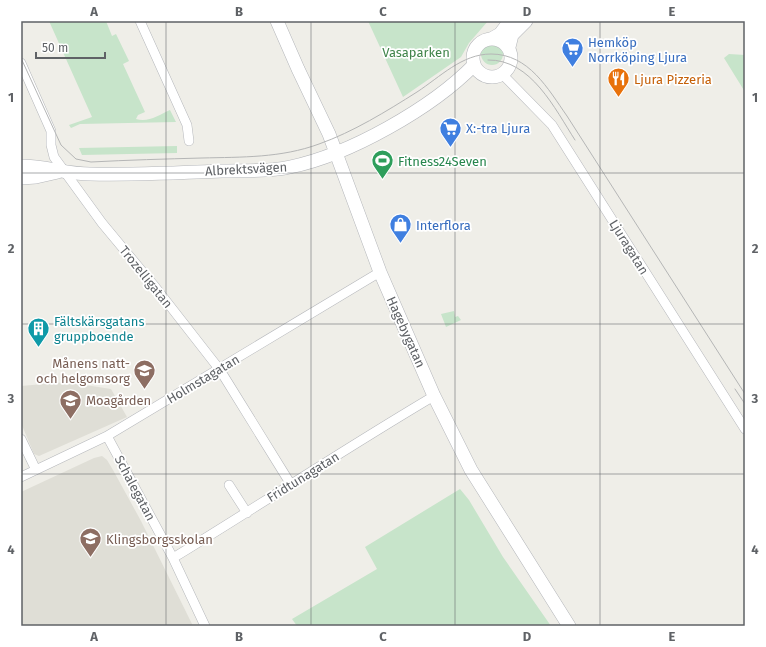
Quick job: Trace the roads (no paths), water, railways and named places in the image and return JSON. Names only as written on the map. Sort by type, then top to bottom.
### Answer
[{"type":"main road","name":"Hagebygatan","points":[[278,21],[337,154],[380,272],[434,396],[471,470],[569,626]]},
{"type":"main road","points":[[510,21],[500,34],[491,39],[485,40],[476,46],[472,57],[474,65],[484,75],[496,76],[502,74],[510,64],[511,57],[509,47],[512,35],[526,21]]},
{"type":"main road","points":[[491,39],[504,42],[509,47]]},
{"type":"main road","name":"Albrektsvägen","points":[[21,166],[38,166],[89,174],[273,169],[296,166],[337,154],[411,114],[456,84],[474,65]]},
{"type":"main road","name":"Albrektsvägen","points":[[456,84],[484,75]]},
{"type":"main road","name":"Albrektsvägen","points":[[21,178],[36,177],[64,170]]},
{"type":"street","points":[[140,21],[187,125],[189,141]]},
{"type":"street","name":"Trozelligatan","points":[[21,63],[51,131],[51,145],[54,157],[102,223],[156,288],[220,370],[290,483]]},
{"type":"street","name":"Ljuragatan","points":[[502,74],[552,125],[745,429]]},
{"type":"street","name":"Holmstagatan","points":[[21,477],[107,436],[220,370],[380,272]]},
{"type":"street","name":"Fridtunagatan","points":[[173,558],[247,513],[290,483],[434,396]]},
{"type":"street","name":"Schalegatan","points":[[107,436],[173,558],[205,626]]},
{"type":"street","points":[[21,439],[36,470]]},
{"type":"street","points":[[229,485],[247,513]]},
{"type":"tram line","points":[[21,58],[61,145],[76,159],[91,162],[247,157],[305,149],[332,139],[370,121],[417,92],[452,67],[470,58],[491,54],[516,60],[527,66],[536,75],[567,116],[745,394]]},
{"type":"tram line","points":[[488,60],[503,62],[517,68],[529,77],[550,101],[575,140]]},
{"type":"tram line","points":[[735,389],[745,404]]},
{"type":"place","name":"Hemköp Norrköping Ljura","points":[[573,68]]},
{"type":"place","name":"Ljura Pizzeria","points":[[618,98]]},
{"type":"place","name":"X:-tra Ljura","points":[[450,148]]},
{"type":"place","name":"Fitness24Seven","points":[[383,180]]},
{"type":"place","name":"Interflora","points":[[400,244]]},
{"type":"place","name":"Fältskärsgatans gruppboende","points":[[39,348]]},
{"type":"place","name":"Månens natt- och helgomsorg","points":[[145,390]]},
{"type":"place","name":"Moagården","points":[[71,420]]},
{"type":"place","name":"Klingsborgsskolan","points":[[90,558]]},
{"type":"park label","name":"Vasaparken","points":[[416,52]]}]
